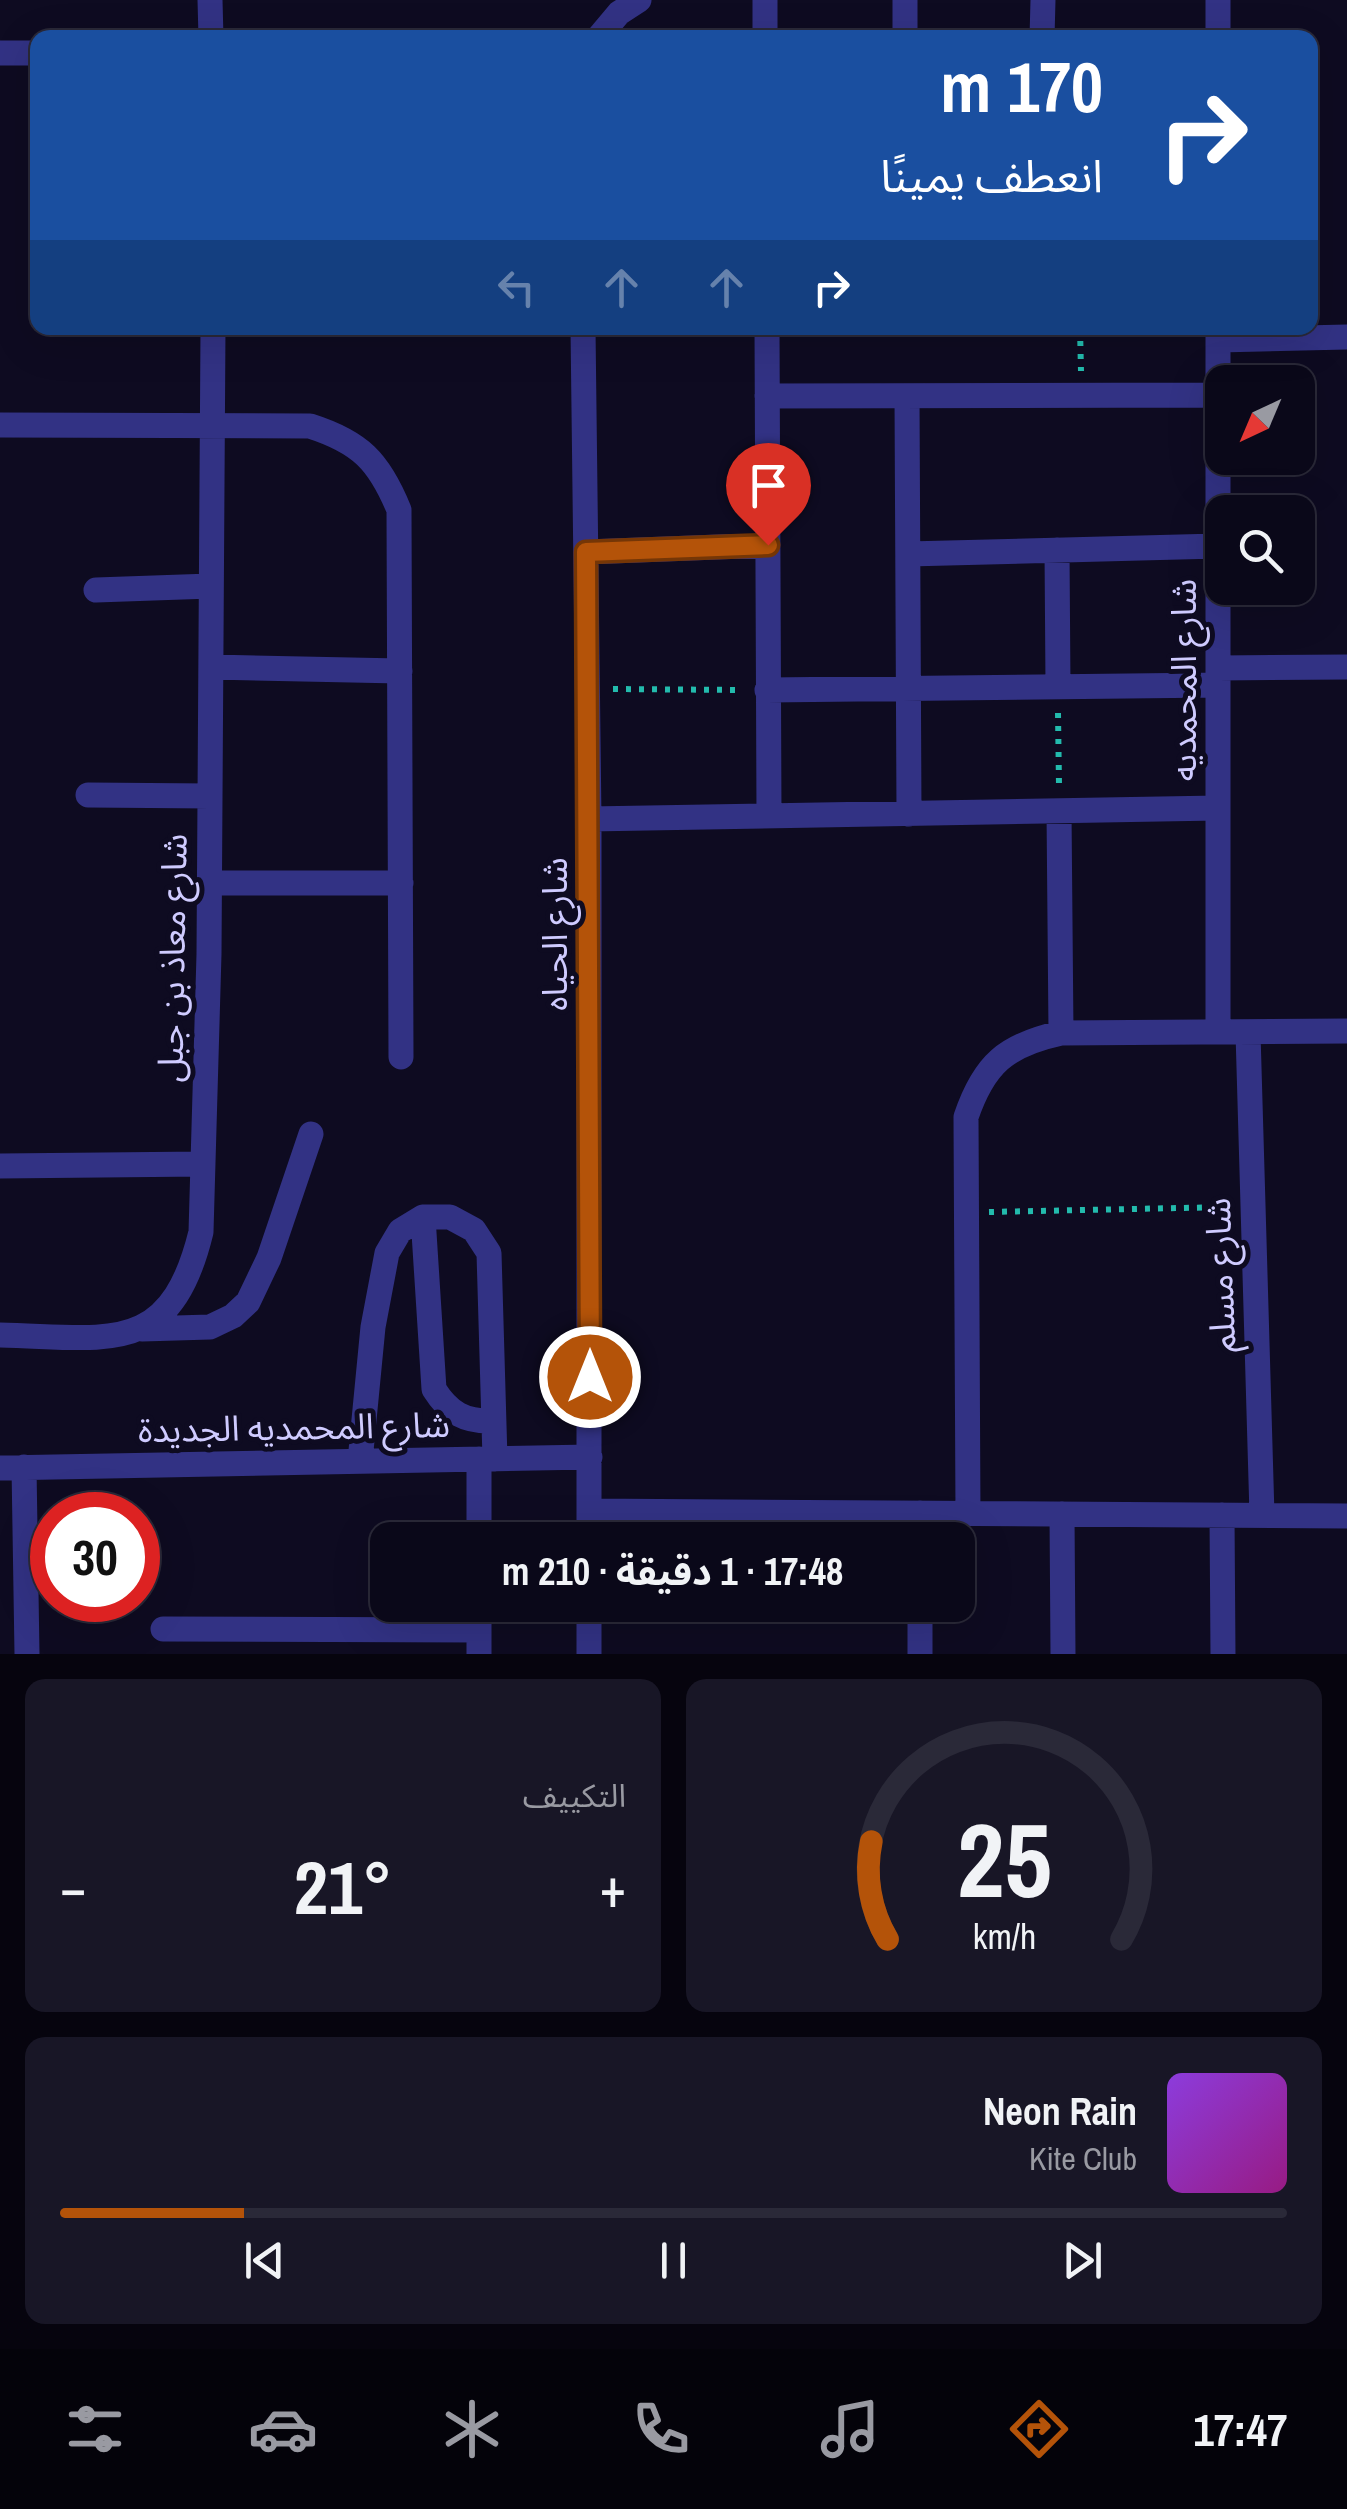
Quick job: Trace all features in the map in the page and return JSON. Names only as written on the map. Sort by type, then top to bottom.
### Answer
[{"type":"street","points":[[210,0],[211,30]]},
{"type":"street","points":[[604,30],[618,13],[639,0]]},
{"type":"street","points":[[765,0],[765,30]]},
{"type":"street","points":[[905,0],[905,30]]},
{"type":"street","points":[[1042,30],[1043,0]]},
{"type":"street","points":[[1218,0],[1218,30]]},
{"type":"street","points":[[0,53],[30,54]]},
{"type":"street","name":"شارع معاذ بن جبل","points":[[142,1329],[164,1314],[180,1293],[193,1266],[201,1232],[210,883],[214,335]]},
{"type":"street","name":"شارع الحياه","points":[[583,335],[589,819],[590,1522]]},
{"type":"street","points":[[767,335],[769,816]]},
{"type":"street","name":"شارع المحمديه","points":[[1218,335],[1218,365]]},
{"type":"street","points":[[1282,335],[1347,336]]},
{"type":"street","points":[[768,396],[1205,395]]},
{"type":"street","points":[[908,396],[910,814]]},
{"type":"street","points":[[0,424],[310,426],[340,436],[367,454],[387,479],[398,510],[401,1057]]},
{"type":"street","points":[[586,552],[768,545]]},
{"type":"street","points":[[908,554],[1205,546]]},
{"type":"street","points":[[1057,550],[1058,686]]},
{"type":"street","points":[[96,590],[211,586]]},
{"type":"street","name":"شارع المحمديه","points":[[1218,605],[1218,1032]]},
{"type":"street","points":[[211,666],[400,671]]},
{"type":"street","points":[[767,690],[1058,686],[1347,667]]},
{"type":"street","points":[[88,795],[210,796]]},
{"type":"street","points":[[589,819],[1218,808]]},
{"type":"street","points":[[1059,810],[1061,1033]]},
{"type":"street","points":[[210,883],[400,883]]},
{"type":"street","points":[[968,1514],[966,1117],[977,1085],[998,1058],[1028,1040],[1061,1033],[1347,1031]]},
{"type":"street","name":"شارع مسلم","points":[[1248,1033],[1262,1515]]},
{"type":"street","points":[[0,1335],[117,1337],[142,1329],[210,1327],[233,1316],[248,1302],[270,1258],[311,1134]]},
{"type":"street","points":[[0,1166],[203,1164]]},
{"type":"street","points":[[360,1462],[364,1394],[387,1254],[400,1231],[424,1218],[450,1217],[474,1230],[488,1253],[493,1421],[482,1522]]},
{"type":"street","points":[[424,1218],[434,1389],[458,1416],[475,1422],[493,1421]]},
{"type":"street","name":"شارع المحمديه الجديدة","points":[[12,1468],[590,1457]]},
{"type":"street","points":[[12,1468],[26,1654]]},
{"type":"street","points":[[590,1511],[1347,1516]]},
{"type":"street","points":[[920,1513],[920,1522]]},
{"type":"street","points":[[1062,1514],[1064,1654]]},
{"type":"street","points":[[1222,1516],[1223,1654]]},
{"type":"street","points":[[589,1622],[589,1654]]},
{"type":"street","points":[[920,1622],[920,1654]]},
{"type":"street","points":[[163,1629],[282,1642],[480,1630]]},
{"type":"path","points":[[1080,335],[1082,396]]},
{"type":"path","points":[[1058,686],[1059,810]]},
{"type":"path","points":[[588,688],[767,690]]},
{"type":"path","points":[[966,1212],[1253,1206]]},
{"type":"route","points":[[590,1377],[586,552],[768,545]]}]
